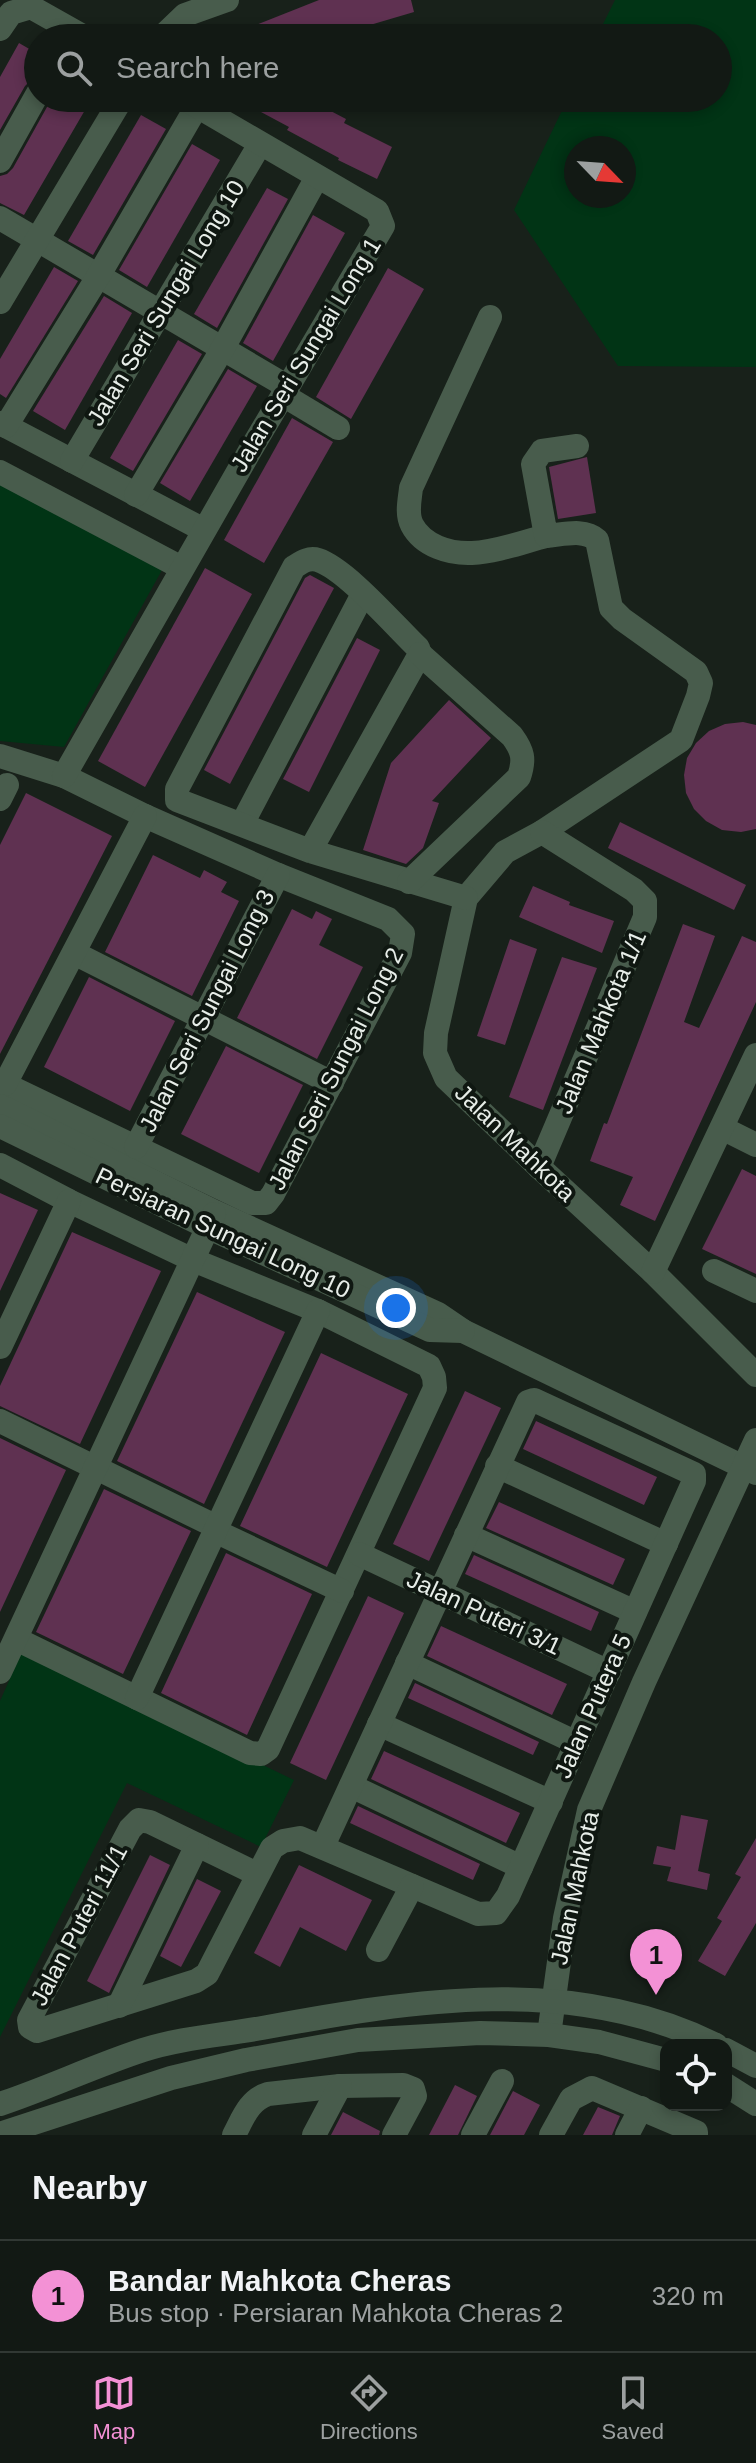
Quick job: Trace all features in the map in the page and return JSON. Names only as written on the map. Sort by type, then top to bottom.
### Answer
[{"type":"street","points":[[176,24],[185,15],[227,0]]},
{"type":"street","points":[[5,21],[31,7],[58,24]]},
{"type":"street","points":[[0,161],[27,112]]},
{"type":"street","points":[[0,302],[114,112]]},
{"type":"street","points":[[185,112],[99,275],[3,425],[204,530]]},
{"type":"street","name":"Jalan Seri Sungai Long 1","points":[[64,776],[383,226],[377,211],[207,112]]},
{"type":"street","name":"Jalan Seri Sungai Long 10","points":[[72,461],[260,144]]},
{"type":"street","points":[[136,495],[223,348],[317,177]]},
{"type":"street","points":[[0,218],[223,348],[338,428]]},
{"type":"street","points":[[490,317],[415,479],[409,506],[411,524],[426,542],[446,550],[473,553],[546,536],[533,464],[542,451],[577,446]]},
{"type":"street","points":[[0,472],[182,568]]},
{"type":"street","name":"Jalan Mahkota","points":[[546,536],[583,533],[597,540],[611,608],[696,672],[701,683],[681,740],[542,832],[505,852],[466,898],[436,1033],[435,1053],[446,1078],[653,1272],[756,1375]]},
{"type":"street","points":[[409,882],[519,777],[524,763],[522,750],[512,736],[420,654],[418,648],[338,571],[317,559],[306,560],[294,567],[177,789],[177,800],[310,851],[409,882],[466,898]]},
{"type":"street","points":[[242,824],[363,594]]},
{"type":"street","points":[[310,851],[420,654]]},
{"type":"street","points":[[0,756],[64,776],[278,875]]},
{"type":"street","points":[[136,1147],[2,1091],[145,816]]},
{"type":"street","name":"Jalan Mahkota 1/1","points":[[539,1167],[645,917],[645,901],[634,890],[542,832]]},
{"type":"street","name":"Jalan Seri Sungai Long 2","points":[[136,1147],[252,1203],[266,1203],[400,953],[403,934],[388,919],[278,875]]},
{"type":"street","name":"Jalan Seri Sungai Long 3","points":[[136,1147],[278,875]]},
{"type":"street","points":[[74,953],[332,1083]]},
{"type":"street","points":[[653,1272],[756,1055]]},
{"type":"street","name":"Persiaran Sungai Long 10","points":[[2,1091],[211,1220]]},
{"type":"street","name":"Persiaran Sungai Long 10","points":[[0,1126],[211,1220],[438,1314],[463,1331],[750,1470]]},
{"type":"street","points":[[722,1128],[756,1145]]},
{"type":"street","points":[[0,1165],[193,1260],[318,1311],[429,1366],[435,1388],[268,1749],[261,1754],[250,1753],[16,1639]]},
{"type":"street","points":[[0,1347],[69,1201]]},
{"type":"street","points":[[0,1672],[211,1220]]},
{"type":"street","points":[[714,1271],[756,1291]]},
{"type":"street","points":[[137,1698],[318,1311]]},
{"type":"street","name":"Jalan Putera 5","points":[[412,1886],[478,1914],[496,1913],[508,1896],[694,1481],[694,1474],[689,1470],[534,1400],[523,1409],[497,1466]]},
{"type":"street","points":[[0,1421],[342,1591]]},
{"type":"street","name":"Jalan Mahkota","points":[[549,2035],[565,1918],[589,1810],[642,1687],[750,1470],[756,1440]]},
{"type":"street","points":[[323,1846],[497,1466],[666,1544]]},
{"type":"street","points":[[466,1535],[635,1612]]},
{"type":"street","name":"Jalan Puteri 3/1","points":[[359,1554],[642,1687]]},
{"type":"street","points":[[407,1663],[577,1743]]},
{"type":"street","points":[[379,1724],[551,1802]]},
{"type":"street","points":[[351,1786],[521,1867]]},
{"type":"street","name":"Jalan Puteri 11/1","points":[[119,2006],[37,2031],[30,2027],[29,2020],[130,1829],[139,1820],[150,1822],[257,1874]]},
{"type":"street","points":[[119,2006],[196,1981],[207,1974],[257,1874],[272,1848],[283,1841],[300,1838],[323,1846],[412,1886],[378,1950]]},
{"type":"street","points":[[119,2006],[197,1845]]},
{"type":"street","points":[[0,2104],[145,2050],[324,2016],[446,2000],[553,2000],[653,2018],[704,2039]]},
{"type":"street","points":[[0,2134],[171,2078],[260,2057],[358,2040],[480,2033],[549,2035],[599,2042],[660,2058]]},
{"type":"street","points":[[732,2053],[756,2066]]},
{"type":"street","points":[[473,2135],[502,2081]]},
{"type":"street","points":[[234,2135],[249,2106],[258,2097],[268,2094],[340,2086],[403,2085],[413,2089],[415,2096],[394,2135]]},
{"type":"street","points":[[314,2135],[340,2086]]},
{"type":"street","points":[[0,2088],[27,2095]]},
{"type":"street","points":[[551,2135],[571,2099],[592,2088],[696,2132],[696,2135]]},
{"type":"street","points":[[732,2089],[756,2104]]},
{"type":"street","points":[[627,2135],[641,2108]]},
{"type":"green space","points":[[615,0],[756,0],[756,367],[618,366],[514,210],[561,112],[732,112],[732,24],[603,24]]},
{"type":"green space","points":[[0,484],[162,570],[64,747],[0,741]]},
{"type":"green space","points":[[23,1649],[294,1780],[261,1847],[127,1783],[0,2037],[0,1701]]},
{"type":"building","points":[[319,0],[411,0],[414,12],[373,24],[258,24]]},
{"type":"building","points":[[19,43],[24,46],[24,88],[0,130],[0,77]]},
{"type":"building","points":[[44,112],[84,112],[24,215],[0,203],[0,176],[13,168]]},
{"type":"building","points":[[261,112],[333,112],[346,119],[344,123],[392,147],[377,179],[287,130],[289,127]]},
{"type":"building","points":[[141,115],[166,129],[93,255],[68,241]]},
{"type":"building","points":[[192,144],[220,160],[147,287],[119,270]]},
{"type":"building","points":[[267,188],[288,199],[217,328],[194,314]]},
{"type":"building","points":[[313,215],[345,233],[273,361],[243,343]]},
{"type":"building","points":[[54,267],[78,281],[6,398],[0,394],[0,359]]},
{"type":"building","points":[[388,268],[424,289],[351,419],[316,397]]},
{"type":"building","points":[[104,296],[132,313],[65,430],[33,411]]},
{"type":"building","points":[[178,340],[202,354],[133,471],[110,458]]},
{"type":"building","points":[[228,369],[257,386],[190,501],[160,483]]},
{"type":"building","points":[[292,418],[333,442],[264,563],[224,540]]},
{"type":"building","points":[[587,457],[596,513],[558,519],[549,467]]},
{"type":"building","points":[[205,568],[252,594],[145,787],[98,761]]},
{"type":"building","points":[[310,575],[334,588],[230,784],[204,770],[305,578]]},
{"type":"building","points":[[357,638],[380,650],[309,792],[283,779]]},
{"type":"building","points":[[449,700],[491,738],[432,801],[439,803],[423,848],[406,864],[363,850],[391,763]]},
{"type":"building","points":[[743,722],[756,725],[756,829],[741,832],[722,830],[694,809],[686,793],[684,775],[687,758],[696,743],[709,731],[725,724]]},
{"type":"building","points":[[26,793],[112,836],[0,1054],[0,845]]},
{"type":"building","points":[[620,822],[746,885],[734,910],[608,848]]},
{"type":"building","points":[[153,855],[200,878],[204,870],[227,882],[221,892],[239,901],[192,996],[105,952]]},
{"type":"building","points":[[533,886],[570,902],[569,905],[614,921],[602,953],[519,917]]},
{"type":"building","points":[[292,909],[312,919],[316,911],[332,919],[319,945],[363,967],[317,1059],[237,1018]]},
{"type":"building","points":[[683,924],[715,936],[684,1022],[699,1028],[742,936],[756,942],[756,1002],[655,1221],[620,1205],[633,1177],[590,1161]]},
{"type":"building","points":[[510,939],[537,949],[505,1045],[477,1036]]},
{"type":"building","points":[[562,957],[597,968],[543,1110],[509,1097]]},
{"type":"building","points":[[89,977],[175,1021],[130,1111],[44,1067]]},
{"type":"building","points":[[226,1046],[303,1085],[259,1173],[181,1134]]},
{"type":"building","points":[[742,1169],[756,1176],[756,1274],[702,1249]]},
{"type":"building","points":[[0,1193],[38,1210],[0,1291]]},
{"type":"building","points":[[72,1232],[161,1271],[80,1444],[0,1406],[0,1386]]},
{"type":"building","points":[[197,1292],[285,1332],[204,1504],[117,1461]]},
{"type":"building","points":[[321,1353],[408,1394],[327,1567],[240,1526]]},
{"type":"building","points":[[465,1391],[501,1408],[429,1561],[393,1544]]},
{"type":"building","points":[[536,1421],[657,1477],[644,1505],[523,1449]]},
{"type":"building","points":[[0,1438],[66,1470],[0,1612]]},
{"type":"building","points":[[104,1489],[191,1531],[123,1674],[36,1632]]},
{"type":"building","points":[[499,1502],[625,1559],[613,1585],[486,1528]]},
{"type":"building","points":[[226,1553],[312,1594],[247,1735],[161,1693]]},
{"type":"building","points":[[474,1555],[599,1612],[591,1631],[465,1574]]},
{"type":"building","points":[[368,1596],[404,1613],[326,1780],[290,1763]]},
{"type":"building","points":[[441,1626],[567,1684],[552,1715],[427,1656]]},
{"type":"building","points":[[415,1683],[539,1742],[533,1755],[408,1698]]},
{"type":"building","points":[[384,1751],[520,1813],[506,1843],[371,1779]]},
{"type":"building","points":[[358,1806],[480,1864],[473,1880],[350,1823]]},
{"type":"building","points":[[681,1815],[708,1820],[698,1871],[710,1874],[707,1890],[667,1881],[671,1867],[653,1864],[657,1846],[675,1850]]},
{"type":"building","points":[[756,1838],[756,1923],[725,1976],[698,1961],[722,1921],[717,1918],[741,1877],[735,1874]]},
{"type":"building","points":[[150,1855],[170,1865],[109,1993],[87,1981]]},
{"type":"building","points":[[299,1865],[372,1900],[346,1951],[300,1927],[280,1967],[254,1953]]},
{"type":"building","points":[[197,1879],[221,1891],[181,1967],[160,1956]]},
{"type":"building","points":[[455,2085],[477,2096],[458,2135],[429,2135]]},
{"type":"building","points":[[513,2091],[540,2105],[524,2135],[490,2135]]},
{"type":"building","points":[[598,2107],[620,2116],[612,2135],[583,2135]]},
{"type":"building","points":[[343,2112],[380,2131],[379,2135],[331,2135]]},
{"type":"place","name":"Bandar Mahkota Cheras","points":[[656,1995]]}]
